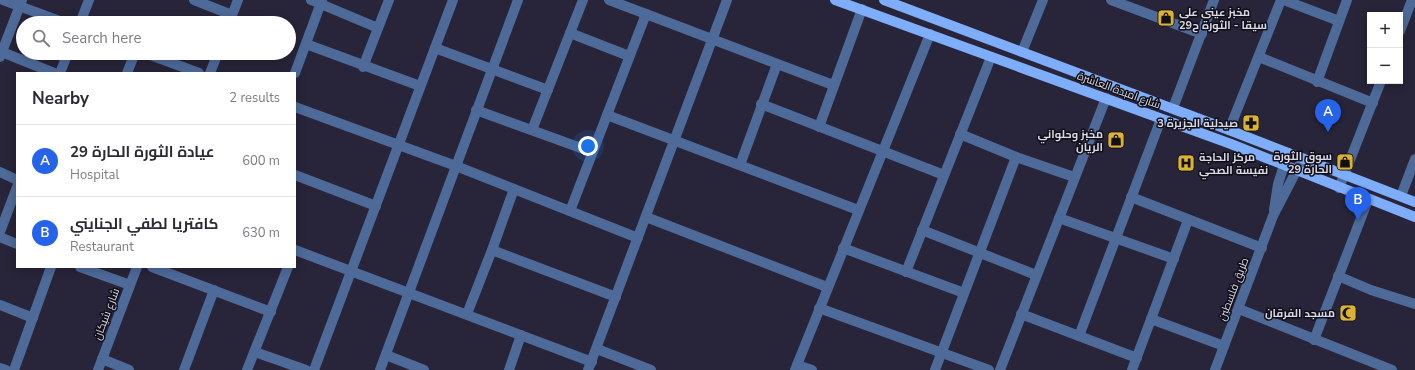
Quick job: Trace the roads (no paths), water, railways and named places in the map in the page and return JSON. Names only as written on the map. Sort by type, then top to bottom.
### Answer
[{"type":"main road","name":"شارع امبدة العاشرة","points":[[834,0],[1162,119],[1283,165],[1415,218]]},
{"type":"main road","name":"شارع امبدة العاشرة","points":[[884,0],[1173,108],[1415,202]]},
{"type":"street","points":[[3,0],[21,3],[50,16]]},
{"type":"street","points":[[83,16],[89,0]]},
{"type":"street","points":[[194,0],[224,16]]},
{"type":"street","points":[[231,16],[238,0]]},
{"type":"street","points":[[363,66],[389,0]]},
{"type":"street","points":[[314,370],[453,0]]},
{"type":"street","points":[[380,370],[518,0]]},
{"type":"street","points":[[532,130],[583,0]]},
{"type":"street","points":[[609,0],[833,85]]},
{"type":"street","points":[[296,250],[521,335],[590,366],[727,0]]},
{"type":"street","points":[[1022,52],[1043,0]]},
{"type":"street","points":[[1111,0],[1202,34]]},
{"type":"street","points":[[1173,108],[1214,0]]},
{"type":"street","points":[[1230,130],[1260,57],[1281,0]]},
{"type":"street","points":[[1284,0],[1339,21]]},
{"type":"street","points":[[1317,82],[1347,0]]},
{"type":"street","points":[[295,72],[306,44],[318,1],[378,28]]},
{"type":"street","points":[[21,3],[1,55],[51,72]]},
{"type":"street","points":[[1403,24],[1412,3]]},
{"type":"street","points":[[819,127],[833,85],[862,9]]},
{"type":"street","points":[[570,211],[646,14]]},
{"type":"street","points":[[570,33],[630,56]]},
{"type":"street","points":[[812,370],[796,367],[930,34]]},
{"type":"street","points":[[306,44],[420,86]]},
{"type":"street","points":[[434,48],[548,90]]},
{"type":"street","points":[[906,272],[991,57]]},
{"type":"street","points":[[1260,57],[1317,82],[1373,103]]},
{"type":"street","points":[[60,72],[65,60]]},
{"type":"street","points":[[127,72],[132,60]]},
{"type":"street","points":[[164,60],[196,72]]},
{"type":"street","points":[[210,72],[215,60]]},
{"type":"street","points":[[740,165],[761,104],[777,64]]},
{"type":"street","points":[[1339,188],[1380,84]]},
{"type":"street","points":[[1000,370],[1106,98]]},
{"type":"street","points":[[761,104],[944,175]]},
{"type":"street","points":[[296,107],[456,166],[638,238]]},
{"type":"street","points":[[476,110],[592,152]]},
{"type":"street","points":[[607,115],[858,210]]},
{"type":"street","points":[[1079,336],[1162,119]]},
{"type":"street","points":[[960,134],[1016,157],[1074,177]]},
{"type":"street","name":"طريق فلسطين","points":[[1273,216],[1278,184],[1288,152]]},
{"type":"street","points":[[935,370],[1016,157]]},
{"type":"street","name":"طريق فلسطين","points":[[1215,370],[1273,216],[1298,171],[1303,158]]},
{"type":"street","points":[[1401,196],[1415,159]]},
{"type":"street","points":[[0,172],[16,180]]},
{"type":"street","points":[[296,175],[376,206]]},
{"type":"street","points":[[466,314],[492,250],[514,189]]},
{"type":"street","points":[[0,232],[16,190]]},
{"type":"street","points":[[1131,197],[1262,248]]},
{"type":"street","points":[[1314,340],[1368,200]]},
{"type":"street","points":[[646,217],[827,288]]},
{"type":"street","points":[[1059,218],[1174,259]]},
{"type":"street","points":[[1132,370],[1188,220]]},
{"type":"street","points":[[922,230],[1036,275]]},
{"type":"street","points":[[0,237],[16,244]]},
{"type":"street","points":[[843,248],[964,293]]},
{"type":"street","points":[[492,250],[616,297]]},
{"type":"street","points":[[14,370],[51,268]]},
{"type":"street","points":[[83,268],[130,285]]},
{"type":"street","name":"شارع شيكان","points":[[98,370],[137,268]]},
{"type":"street","points":[[155,268],[271,312]]},
{"type":"street","points":[[247,370],[288,268]]},
{"type":"street","points":[[1338,276],[1371,290],[1415,304]]},
{"type":"street","points":[[184,370],[214,290]]},
{"type":"street","points":[[0,305],[33,318]]},
{"type":"street","points":[[819,308],[989,370]]},
{"type":"street","points":[[1239,309],[1314,340],[1369,366],[1392,370]]},
{"type":"street","points":[[1021,314],[1137,358]]},
{"type":"street","points":[[1151,319],[1224,346]]},
{"type":"street","points":[[509,370],[521,335]]},
{"type":"street","points":[[597,349],[651,370]]},
{"type":"street","points":[[255,352],[306,370]]},
{"type":"street","points":[[386,355],[424,370]]},
{"type":"street","points":[[102,359],[129,370]]},
{"type":"street","points":[[0,368],[6,370]]},
{"type":"place","name":"مخبز عيني على سيقا - الثورة ح29","points":[[1166,18]]},
{"type":"place","name":"صيدلية الجزيرة 3","points":[[1251,123]]},
{"type":"place","name":"عيادة الثورة الحارة 29","points":[[1328,132]]},
{"type":"place","name":"مخبز وحلواني الريان","points":[[1116,140]]},
{"type":"place","name":"سوق الثورة الحارة 29","points":[[1345,162]]},
{"type":"place","name":"مركز الحاجة نفيسة الصحي","points":[[1186,163]]},
{"type":"place","name":"كافتريا لطفي الجنايني","points":[[1358,220]]},
{"type":"place","name":"مسجد الفرقان","points":[[1348,313]]}]
